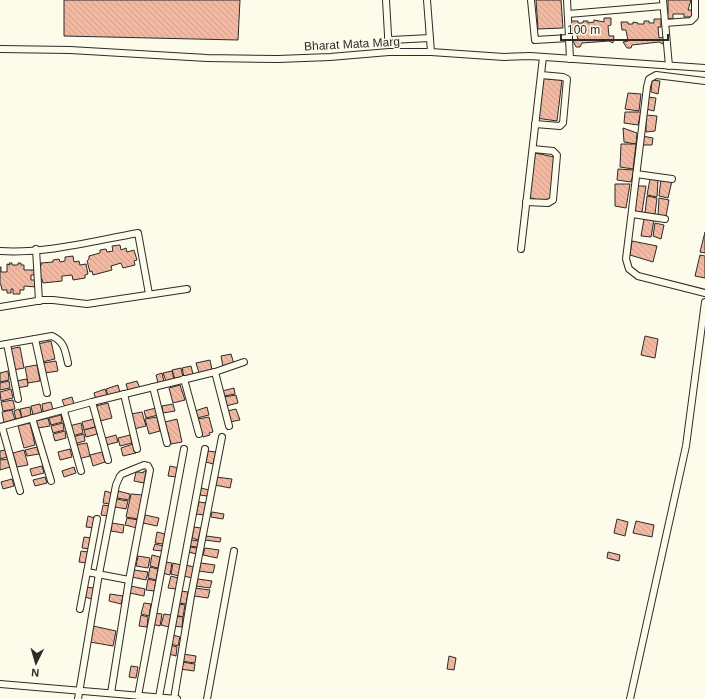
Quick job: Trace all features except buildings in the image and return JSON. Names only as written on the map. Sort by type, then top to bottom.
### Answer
[{"type":"street","points":[[386,0],[388,38],[391,40],[430,38]]},
{"type":"street","points":[[426,0],[431,52]]},
{"type":"street","points":[[531,0],[535,40],[569,38]]},
{"type":"street","points":[[566,0],[570,59]]},
{"type":"street","points":[[665,23],[691,21],[695,17],[694,0]]},
{"type":"street","points":[[568,14],[663,3],[668,66]]},
{"type":"street","name":"Bharat Mata Marg","points":[[0,49],[70,50],[245,59],[323,57],[389,52],[431,52],[504,57],[543,57],[705,68]]},
{"type":"street","points":[[521,249],[543,57]]},
{"type":"street","points":[[535,124],[560,126],[563,123],[567,79],[563,77],[541,75]]},
{"type":"street","points":[[705,81],[656,75],[649,80],[626,259],[629,269],[638,276],[705,293]]},
{"type":"street","points":[[526,202],[548,203],[552,200],[557,154],[553,151],[532,149]]},
{"type":"street","points":[[636,174],[672,179]]},
{"type":"street","points":[[632,214],[665,219]]},
{"type":"street","points":[[0,251],[10,252],[52,248],[138,233],[149,294]]},
{"type":"street","points":[[36,250],[39,301]]},
{"type":"street","points":[[0,307],[53,300],[87,304],[187,289]]},
{"type":"street","points":[[630,699],[686,446],[705,302]]},
{"type":"street","points":[[0,345],[48,336],[58,339],[63,343],[68,363]]},
{"type":"street","points":[[35,338],[47,393]]},
{"type":"street","points":[[7,344],[18,399]]},
{"type":"street","points":[[20,491],[1,427],[64,411],[92,402],[215,372],[244,362]]},
{"type":"street","points":[[215,372],[229,426]]},
{"type":"street","points":[[184,380],[199,434]]},
{"type":"street","points":[[153,387],[167,443]]},
{"type":"street","points":[[124,394],[137,449]]},
{"type":"street","points":[[92,402],[108,460]]},
{"type":"street","points":[[64,411],[81,470]]},
{"type":"street","points":[[32,418],[51,481]]},
{"type":"street","points":[[0,684],[176,699],[191,596],[222,437]]},
{"type":"street","points":[[138,696],[184,449]]},
{"type":"street","points":[[160,697],[205,449]]},
{"type":"street","points":[[78,699],[99,574],[118,480],[122,474],[144,465],[150,468],[150,470],[129,580],[110,693]]},
{"type":"street","points":[[80,609],[97,519]]},
{"type":"street","points":[[207,699],[234,551]]},
{"type":"street","points":[[87,572],[129,580]]}]
